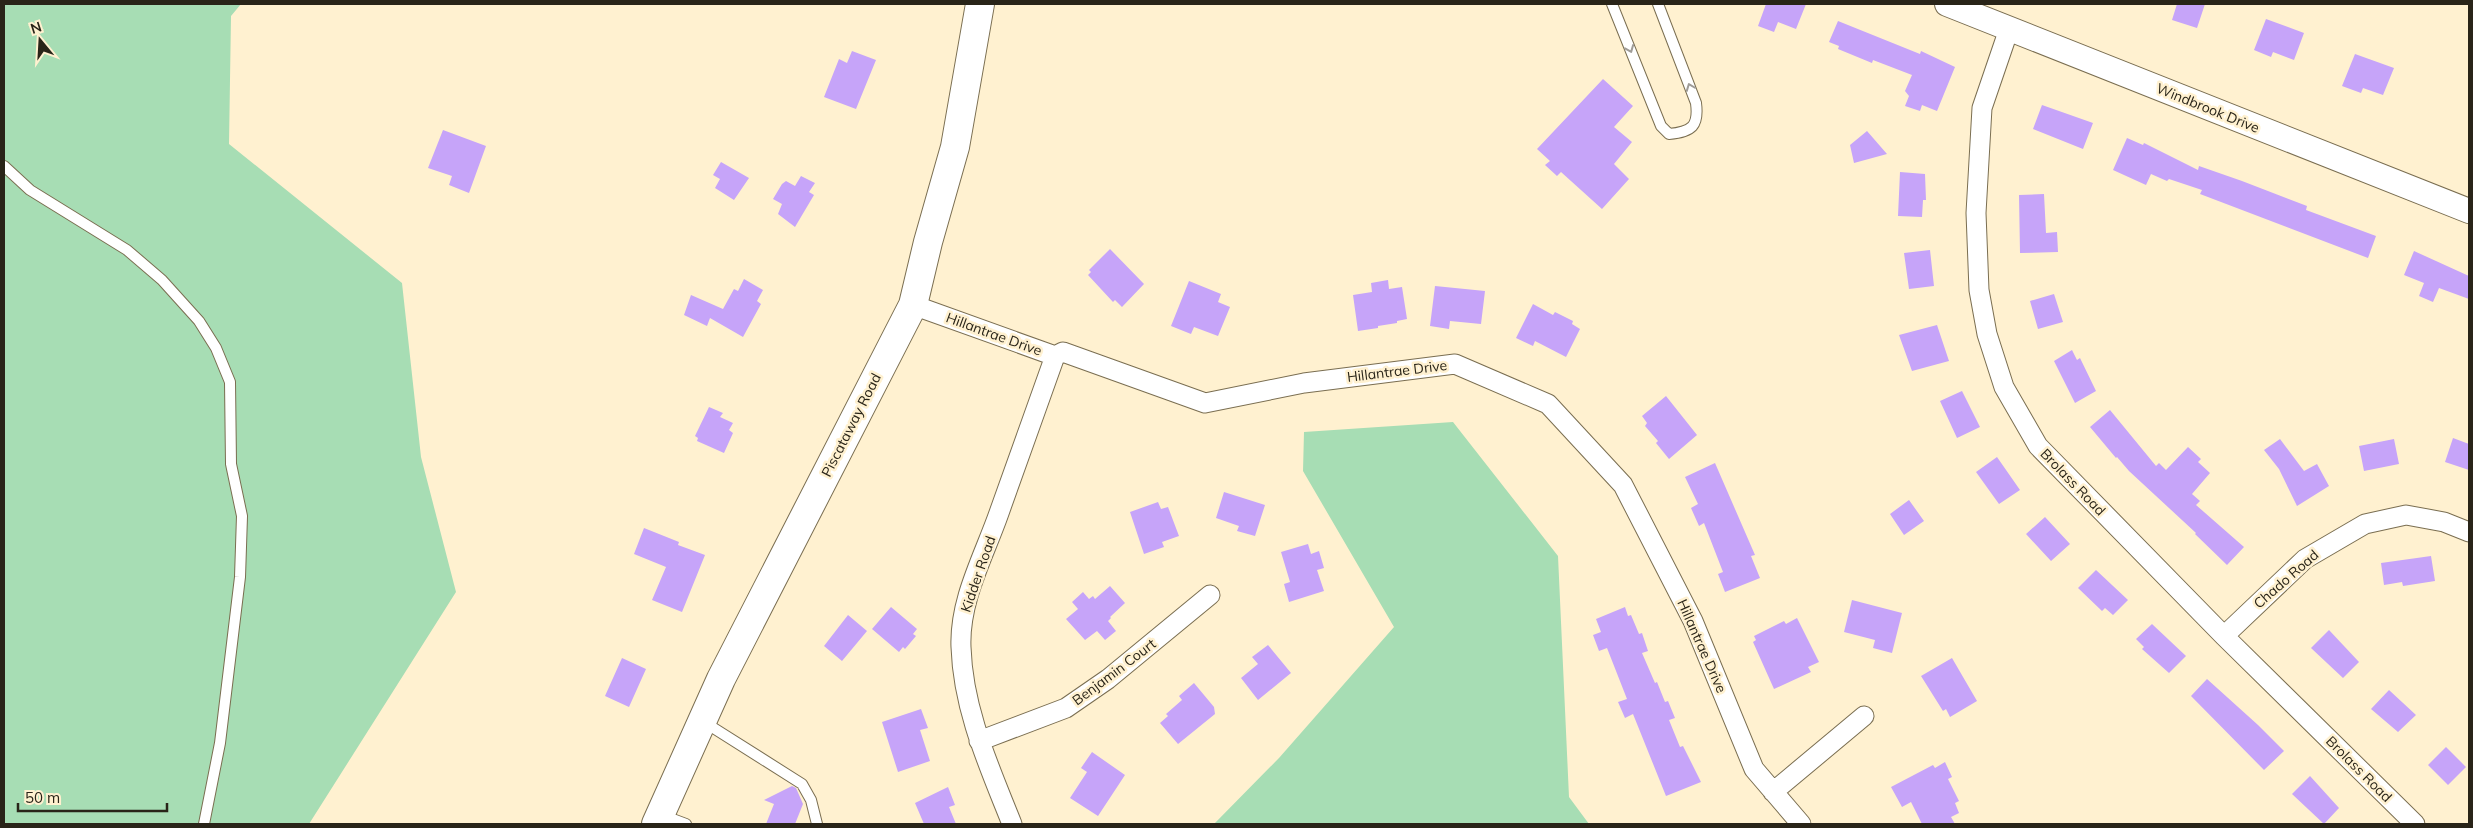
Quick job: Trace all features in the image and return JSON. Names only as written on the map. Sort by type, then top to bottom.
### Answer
[{"type":"main road","name":"Piscataway Road","points":[[659,819],[721,679],[913,305],[930,234],[955,147],[980,4]]},
{"type":"street","name":"Windbrook Drive","points":[[1947,4],[2469,211]]},
{"type":"street","name":"Brolass Road","points":[[2009,30],[1982,108],[1976,213],[1979,290],[1987,334],[2004,387],[2038,446],[2224,636],[2414,824]]},
{"type":"street","name":"Hillantrae Drive","points":[[913,305],[1055,356],[1063,352],[1206,403],[1304,383],[1455,364],[1548,404],[1623,485],[1694,621],[1754,769],[1801,824]]},
{"type":"street","name":"Kidder Road","points":[[1012,824],[972,720],[963,675],[961,628],[965,607],[1055,356]]},
{"type":"street","name":"Chado Road","points":[[2224,636],[2305,558],[2365,524],[2406,515],[2444,522],[2469,532]]},
{"type":"street","name":"Benjamin Court","points":[[979,741],[1066,708],[1108,680],[1210,595]]},
{"type":"street","points":[[1773,792],[1864,716]]},
{"type":"lane","points":[[1612,4],[1660,126],[1669,134],[1681,133],[1694,126],[1698,117],[1696,103],[1658,4]]},
{"type":"lane","points":[[4,166],[30,190],[127,250],[162,280],[199,322],[216,348],[230,382],[231,464],[242,516],[240,577],[220,743],[204,824]]},
{"type":"lane","points":[[703,721],[802,784],[810,800],[817,824]]},
{"type":"lane","points":[[659,819],[686,824]]},
{"type":"green space","points":[[4,4],[241,4],[231,16],[229,144],[402,283],[421,457],[456,592],[309,824],[4,824]]},
{"type":"green space","points":[[1453,422],[1558,556],[1569,797],[1589,824],[1214,824],[1279,758],[1394,627],[1303,471],[1304,432]]},
{"type":"building","points":[[1766,4],[1806,4],[1796,29],[1778,22],[1774,32],[1758,26]]},
{"type":"building","points":[[2177,4],[2205,4],[2197,28],[2172,20]]},
{"type":"building","points":[[2266,19],[2304,33],[2294,60],[2273,52],[2271,57],[2254,50]]},
{"type":"building","points":[[1838,21],[1920,54],[1921,51],[1955,67],[1937,111],[1922,105],[1920,111],[1905,106],[1909,96],[1905,91],[1912,75],[1873,60],[1872,63],[1838,49],[1839,46],[1829,42]]},
{"type":"building","points":[[852,51],[876,60],[856,109],[824,97],[839,59],[847,63]]},
{"type":"building","points":[[2355,54],[2394,68],[2383,95],[2363,88],[2361,93],[2342,86]]},
{"type":"building","points":[[1603,79],[1633,106],[1614,127],[1632,142],[1614,164],[1629,179],[1602,209],[1561,172],[1557,176],[1545,165],[1550,161],[1537,149]]},
{"type":"building","points":[[2042,105],[2093,123],[2083,149],[2033,129]]},
{"type":"building","points":[[443,130],[486,146],[469,193],[449,185],[452,176],[428,168]]},
{"type":"building","points":[[1867,131],[1887,154],[1854,163],[1850,145]]},
{"type":"building","points":[[2127,138],[2143,145],[2144,143],[2198,170],[2199,166],[2242,181],[2307,206],[2306,210],[2376,236],[2368,258],[2200,194],[2202,190],[2169,179],[2167,181],[2151,174],[2146,185],[2113,170]]},
{"type":"building","points":[[721,162],[749,178],[734,200],[715,188],[720,179],[713,175]]},
{"type":"building","points":[[1900,172],[1925,174],[1926,200],[1923,200],[1922,217],[1898,216]]},
{"type":"building","points":[[801,176],[815,183],[809,192],[814,195],[795,227],[778,214],[782,204],[773,199],[782,184],[786,181],[795,186]]},
{"type":"building","points":[[2044,194],[2046,233],[2057,232],[2058,252],[2020,253],[2019,195]]},
{"type":"building","points":[[1110,249],[1144,284],[1122,307],[1115,300],[1113,302],[1088,275],[1091,272],[1089,270]]},
{"type":"building","points":[[1930,250],[1934,286],[1909,289],[1904,253]]},
{"type":"building","points":[[2414,251],[2469,276],[2469,299],[2439,288],[2433,302],[2419,296],[2424,283],[2404,275]]},
{"type":"building","points":[[744,279],[763,290],[757,301],[761,304],[743,337],[710,318],[707,326],[684,315],[691,295],[723,309],[734,289],[738,291]]},
{"type":"building","points":[[1388,280],[1389,289],[1402,287],[1407,319],[1397,321],[1397,323],[1378,326],[1378,328],[1358,331],[1353,295],[1372,292],[1371,283]]},
{"type":"building","points":[[1189,281],[1221,294],[1218,302],[1230,307],[1218,336],[1194,327],[1191,334],[1171,326]]},
{"type":"building","points":[[1435,286],[1485,291],[1481,324],[1450,321],[1449,329],[1430,326]]},
{"type":"building","points":[[2054,294],[2063,322],[2038,329],[2030,301]]},
{"type":"building","points":[[1533,304],[1553,315],[1555,312],[1573,321],[1572,324],[1580,329],[1566,357],[1535,341],[1533,346],[1516,338]]},
{"type":"building","points":[[1937,325],[1949,361],[1912,371],[1899,335]]},
{"type":"building","points":[[2072,350],[2077,360],[2080,358],[2096,391],[2075,403],[2054,361]]},
{"type":"building","points":[[1962,391],[1980,427],[1957,438],[1940,401]]},
{"type":"building","points":[[1666,396],[1697,435],[1669,459],[1656,443],[1658,441],[1645,426],[1647,423],[1642,416]]},
{"type":"building","points":[[709,407],[723,413],[720,417],[733,423],[729,430],[733,433],[724,453],[697,441],[698,438],[695,436]]},
{"type":"building","points":[[2110,410],[2156,466],[2159,463],[2166,470],[2188,447],[2201,459],[2198,462],[2210,473],[2192,494],[2200,501],[2196,505],[2244,547],[2227,565],[2196,533],[2116,458],[2090,427]]},
{"type":"building","points":[[2453,438],[2469,444],[2469,470],[2445,462]]},
{"type":"building","points":[[2280,439],[2304,471],[2317,464],[2329,486],[2297,506],[2279,469],[2264,450]]},
{"type":"building","points":[[2394,439],[2399,464],[2364,471],[2359,446]]},
{"type":"building","points":[[1997,457],[2020,490],[1999,504],[1976,472]]},
{"type":"building","points":[[1715,463],[1755,555],[1751,556],[1760,578],[1725,592],[1718,574],[1723,572],[1704,523],[1699,526],[1691,508],[1698,504],[1685,477]]},
{"type":"building","points":[[1224,492],[1265,505],[1255,536],[1237,531],[1239,526],[1216,518]]},
{"type":"building","points":[[1909,500],[1924,521],[1904,535],[1890,514]]},
{"type":"building","points":[[1158,502],[1161,509],[1168,507],[1179,536],[1162,542],[1164,547],[1144,554],[1130,512]]},
{"type":"building","points":[[2045,517],[2070,544],[2051,561],[2026,534]]},
{"type":"building","points":[[644,528],[679,542],[678,545],[705,555],[682,612],[652,600],[666,567],[634,554]]},
{"type":"building","points":[[1308,544],[1311,554],[1319,551],[1324,568],[1317,570],[1324,591],[1289,602],[1284,584],[1290,582],[1281,552]]},
{"type":"building","points":[[2431,556],[2435,581],[2403,586],[2402,582],[2384,585],[2381,563]]},
{"type":"building","points":[[2096,570],[2128,600],[2113,615],[2105,608],[2102,611],[2078,588]]},
{"type":"building","points":[[1110,586],[1125,603],[1108,621],[1116,631],[1105,640],[1097,631],[1085,640],[1066,619],[1078,609],[1072,602],[1083,592],[1089,599],[1093,596],[1095,599]]},
{"type":"building","points":[[1852,600],[1902,613],[1892,653],[1873,648],[1875,640],[1844,632]]},
{"type":"building","points":[[891,607],[917,629],[913,634],[916,636],[905,649],[903,647],[899,652],[872,629]]},
{"type":"building","points":[[1625,607],[1628,616],[1631,615],[1639,634],[1642,633],[1648,651],[1642,653],[1655,683],[1657,682],[1665,702],[1668,701],[1675,718],[1669,720],[1680,747],[1683,746],[1701,782],[1666,796],[1633,714],[1625,718],[1618,702],[1627,699],[1607,648],[1599,651],[1593,635],[1601,632],[1596,619]]},
{"type":"building","points":[[848,615],[867,631],[842,661],[824,646]]},
{"type":"building","points":[[1797,618],[1819,662],[1808,667],[1811,672],[1774,689],[1753,642],[1756,640],[1754,636],[1784,621],[1786,624]]},
{"type":"building","points":[[2152,624],[2186,656],[2169,673],[2142,649],[2144,647],[2136,639]]},
{"type":"building","points":[[2329,630],[2359,662],[2343,678],[2311,648]]},
{"type":"building","points":[[1268,645],[1291,673],[1258,700],[1241,678],[1258,664],[1252,657]]},
{"type":"building","points":[[622,658],[646,669],[629,707],[605,696]]},
{"type":"building","points":[[1952,658],[1977,701],[1950,717],[1946,709],[1943,711],[1921,676]]},
{"type":"building","points":[[2207,679],[2284,751],[2264,770],[2191,696]]},
{"type":"building","points":[[1194,683],[1214,707],[1215,714],[1178,744],[1160,723],[1168,716],[1166,714],[1182,700],[1179,696]]},
{"type":"building","points":[[2389,690],[2416,715],[2398,732],[2371,709]]},
{"type":"building","points":[[921,709],[928,728],[920,730],[930,761],[898,772],[882,722]]},
{"type":"building","points":[[2446,747],[2466,767],[2448,785],[2428,765]]},
{"type":"building","points":[[1092,752],[1125,775],[1098,816],[1070,798],[1087,772],[1081,768]]},
{"type":"building","points":[[1945,762],[1952,777],[1948,779],[1959,801],[1955,803],[1959,813],[1951,817],[1955,824],[1922,824],[1911,802],[1902,807],[1891,787],[1933,765],[1935,768]]},
{"type":"building","points":[[2310,776],[2339,808],[2324,824],[2292,794]]},
{"type":"building","points":[[792,786],[796,788],[803,804],[795,824],[766,824],[774,804],[764,800]]},
{"type":"building","points":[[948,787],[955,805],[949,807],[956,824],[924,824],[915,803]]}]
